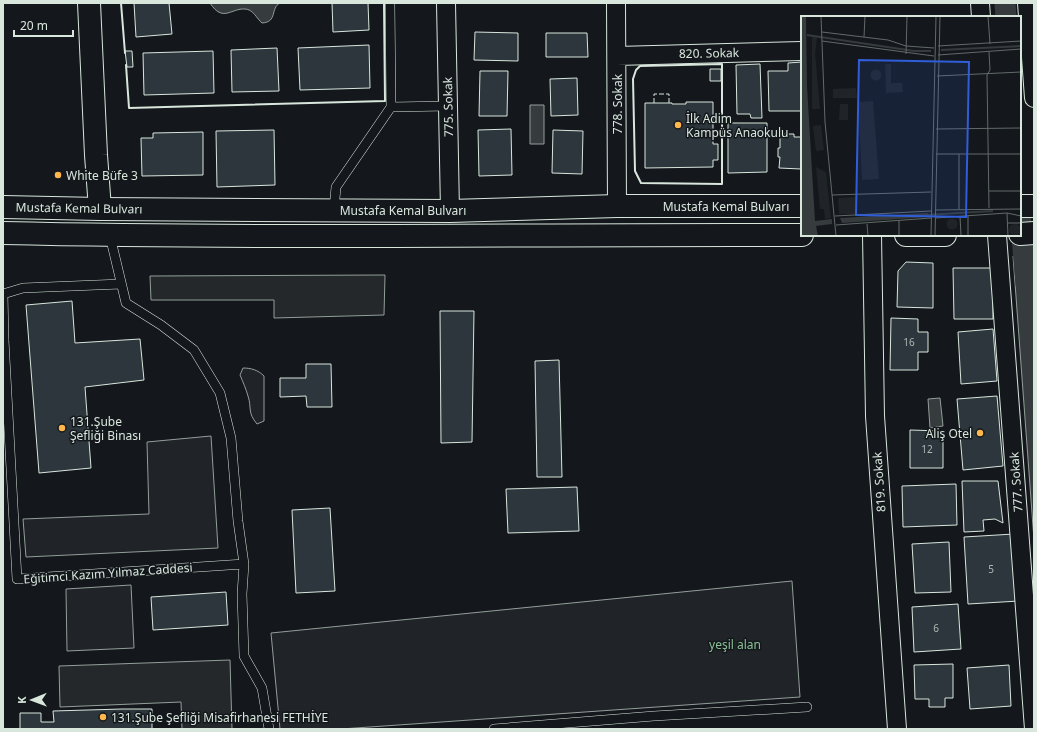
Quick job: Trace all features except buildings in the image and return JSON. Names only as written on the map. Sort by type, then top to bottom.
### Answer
[{"type":"main road","points":[[89,3],[100,209]]},
{"type":"main road","name":"Mustafa Kemal Bulvarı","points":[[3,207],[450,211],[617,206],[801,206]]},
{"type":"main road","points":[[1021,206],[1034,206]]},
{"type":"main road","points":[[3,233],[110,236],[452,237],[616,234],[801,235]]},
{"type":"main road","points":[[1021,234],[1034,233]]},
{"type":"street","name":"775. Sokak","points":[[446,3],[450,211]]},
{"type":"street","name":"778. Sokak","points":[[616,3],[617,206]]},
{"type":"street","points":[[980,3],[981,16]]},
{"type":"street","points":[[1027,3],[1032,36],[1034,98]]},
{"type":"street","name":"820. Sokak","points":[[617,56],[801,51]]},
{"type":"street","name":"819. Sokak","points":[[872,236],[875,416],[897,729]]},
{"type":"street","name":"777. Sokak","points":[[997,236],[1034,729]]},
{"type":"lane","points":[[334,210],[336,187],[391,107],[390,3]]},
{"type":"lane","points":[[391,107],[448,106]]},
{"type":"lane","points":[[110,236],[126,303],[161,325],[194,350],[220,393],[230,438],[238,521],[244,564],[242,594],[244,656],[262,688],[269,729]]},
{"type":"lane","name":"Eğitimci Kazım Yılmaz Caddesi","points":[[121,284],[23,288],[3,294],[4,340],[17,579],[244,564]]},
{"type":"lane","points":[[494,729],[654,716],[807,707]]},
{"type":"green space","points":[[243,368],[249,368],[264,376],[264,421],[257,424],[252,416],[248,396],[240,375]]},
{"type":"green space","points":[[211,436],[218,548],[26,557],[23,519],[149,514],[147,442]]},
{"type":"green space","name":"yeşil alan","points":[[792,581],[800,697],[341,729],[280,729],[271,633]]},
{"type":"green space","points":[[131,585],[134,648],[67,651],[66,589]]},
{"type":"shaded area","points":[[210,3],[280,3],[275,8],[272,18],[267,22],[262,23],[253,12],[248,9],[240,9],[223,13],[215,9]]},
{"type":"shaded area","points":[[530,105],[544,105],[544,144],[530,144]]},
{"type":"shaded area","points":[[1013,256],[1034,256],[1034,540]]},
{"type":"shaded area","points":[[385,275],[384,315],[274,318],[274,300],[151,300],[150,276]]},
{"type":"shaded area","points":[[940,398],[943,426],[930,428],[928,399]]},
{"type":"shaded area","points":[[230,660],[232,729],[182,729],[181,702],[60,707],[59,666]]},
{"type":"waterway","points":[[1005,3],[1006,16]]},
{"type":"waterway","points":[[1021,225],[1026,284]]},
{"type":"fence","points":[[654,103],[654,94],[669,94],[669,103]]},
{"type":"wall","points":[[121,3],[125,53]]},
{"type":"wall","points":[[126,65],[129,108],[385,101],[384,3]]},
{"type":"wall","points":[[722,64],[722,184],[641,183],[635,171],[633,79],[636,70],[640,66],[722,64]]},
{"type":"place","name":"İlk Adim Kampüs Anaokulu","points":[[678,125]]},
{"type":"place","name":"White Büfe 3","points":[[58,175]]},
{"type":"place","name":"131.Şube Şefliği Binası","points":[[62,428]]},
{"type":"place","name":"Aliş Otel","points":[[980,433]]},
{"type":"place","name":"131.Şube Şefliği Misafirhanesi FETHİYE","points":[[103,717]]}]
